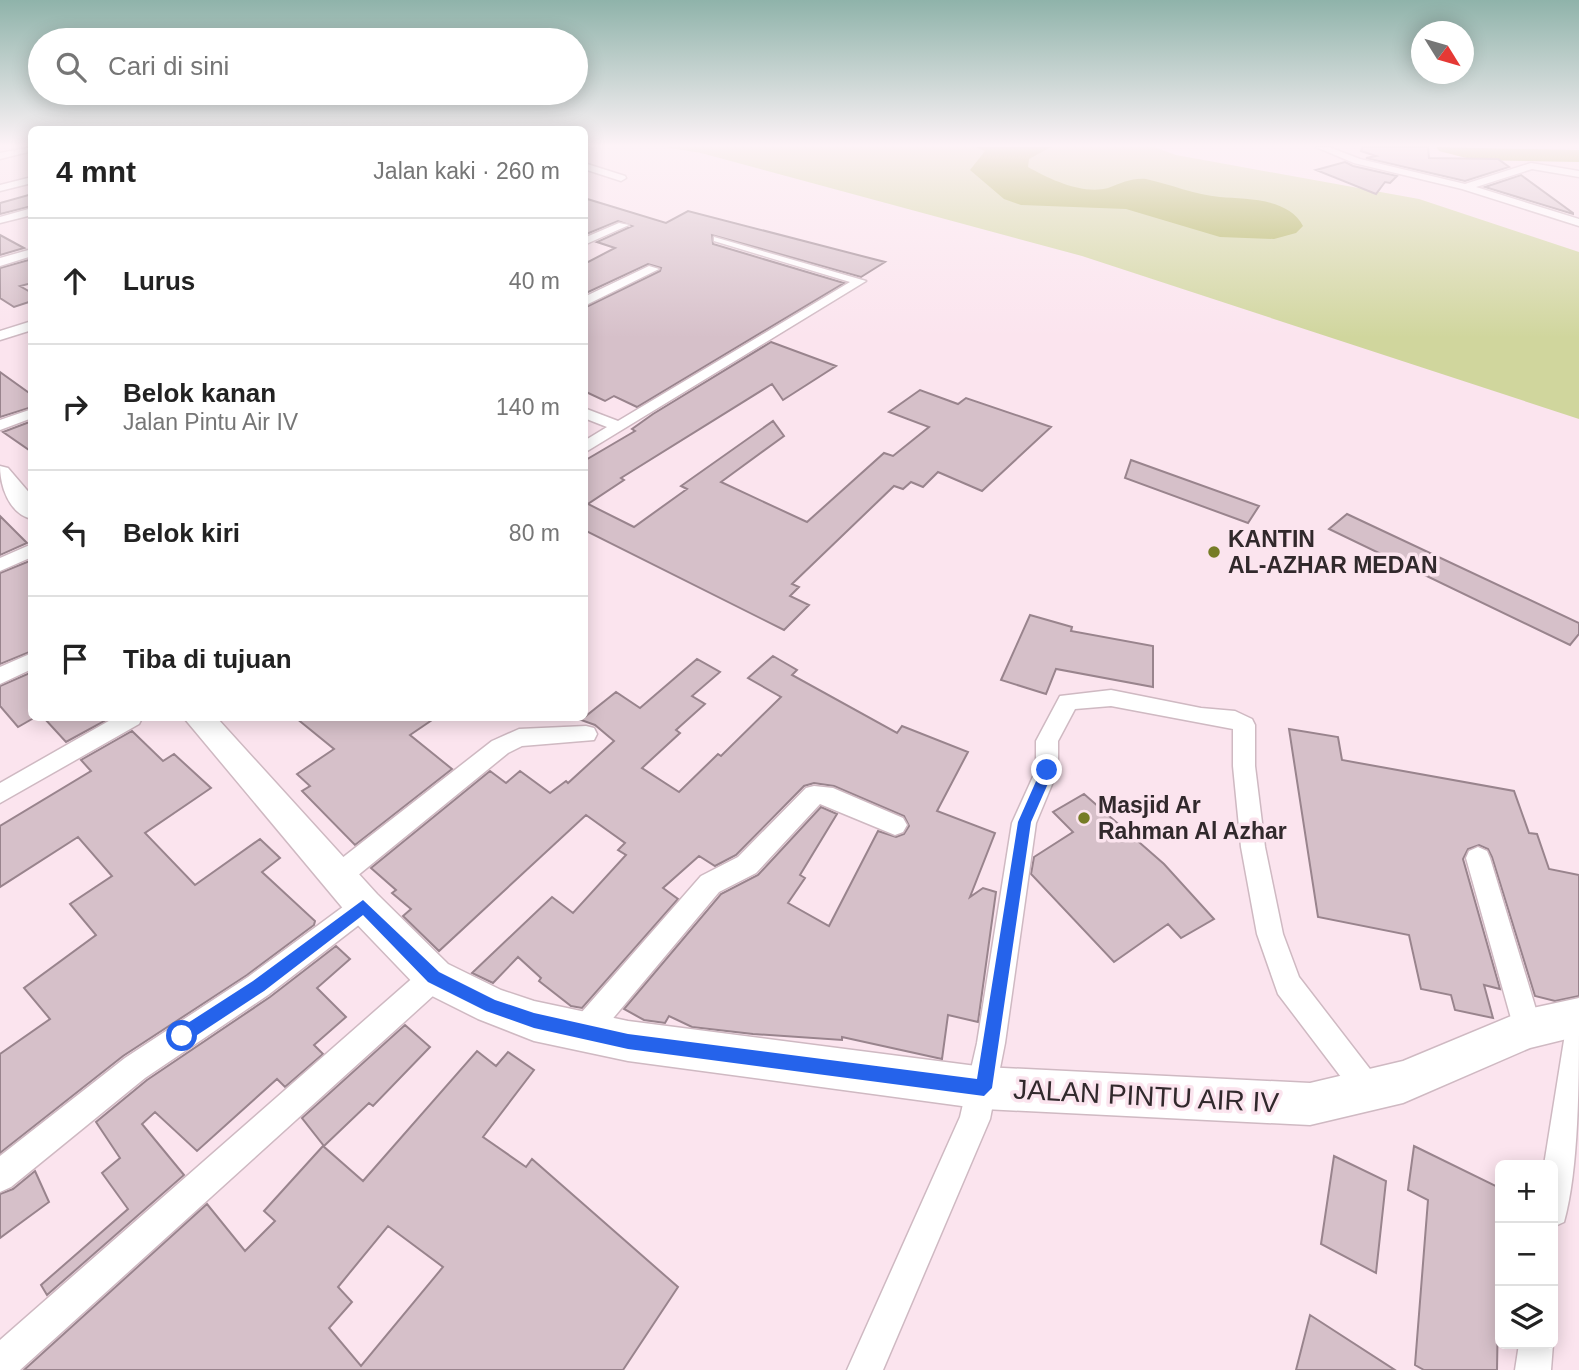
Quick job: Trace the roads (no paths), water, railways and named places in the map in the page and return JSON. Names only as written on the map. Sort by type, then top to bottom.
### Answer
[{"type":"main road","points":[[0,473],[24,490]]},
{"type":"main road","name":"JALAN PINTU AIR IV","points":[[202,721],[363,906],[434,977],[492,1006],[534,1021],[628,1041],[984,1088],[1310,1104],[1403,1082],[1528,1029],[1579,1017]]},
{"type":"street","points":[[1541,211],[1579,223]]},
{"type":"street","points":[[0,220],[28,212]]},
{"type":"street","points":[[588,241],[623,225]]},
{"type":"street","points":[[588,446],[860,281],[854,276],[718,239]]},
{"type":"street","points":[[0,262],[28,253]]},
{"type":"street","points":[[588,300],[653,269]]},
{"type":"street","points":[[0,336],[28,326]]},
{"type":"street","points":[[0,425],[28,414]]},
{"type":"street","points":[[588,414],[619,427]]},
{"type":"street","points":[[0,565],[28,552]]},
{"type":"street","points":[[0,676],[28,662]]},
{"type":"street","points":[[865,1370],[975,1119],[984,1088],[1024,822],[1047,770],[1047,741],[1068,702],[1111,698],[1201,716],[1235,719],[1244,725],[1244,766],[1252,847],[1270,934],[1282,970],[1288,985],[1370,1091]]},
{"type":"street","points":[[0,794],[126,721]]},
{"type":"street","points":[[337,877],[500,747],[519,738],[586,734]]},
{"type":"street","points":[[584,1031],[710,884],[753,860],[814,795],[825,795],[895,825]]},
{"type":"street","points":[[1478,858],[1528,1029]]},
{"type":"street","points":[[0,1175],[135,1068],[258,986],[363,906]]},
{"type":"street","points":[[0,1364],[434,977]]},
{"type":"street","points":[[1558,1177],[1579,1034]]},
{"type":"street","points":[[1533,1370],[1535,1349]]},
{"type":"place","name":"KANTIN AL-AZHAR MEDAN","points":[[1214,552]]},
{"type":"place","name":"Masjid Ar Rahman Al Azhar","points":[[1084,818]]}]
